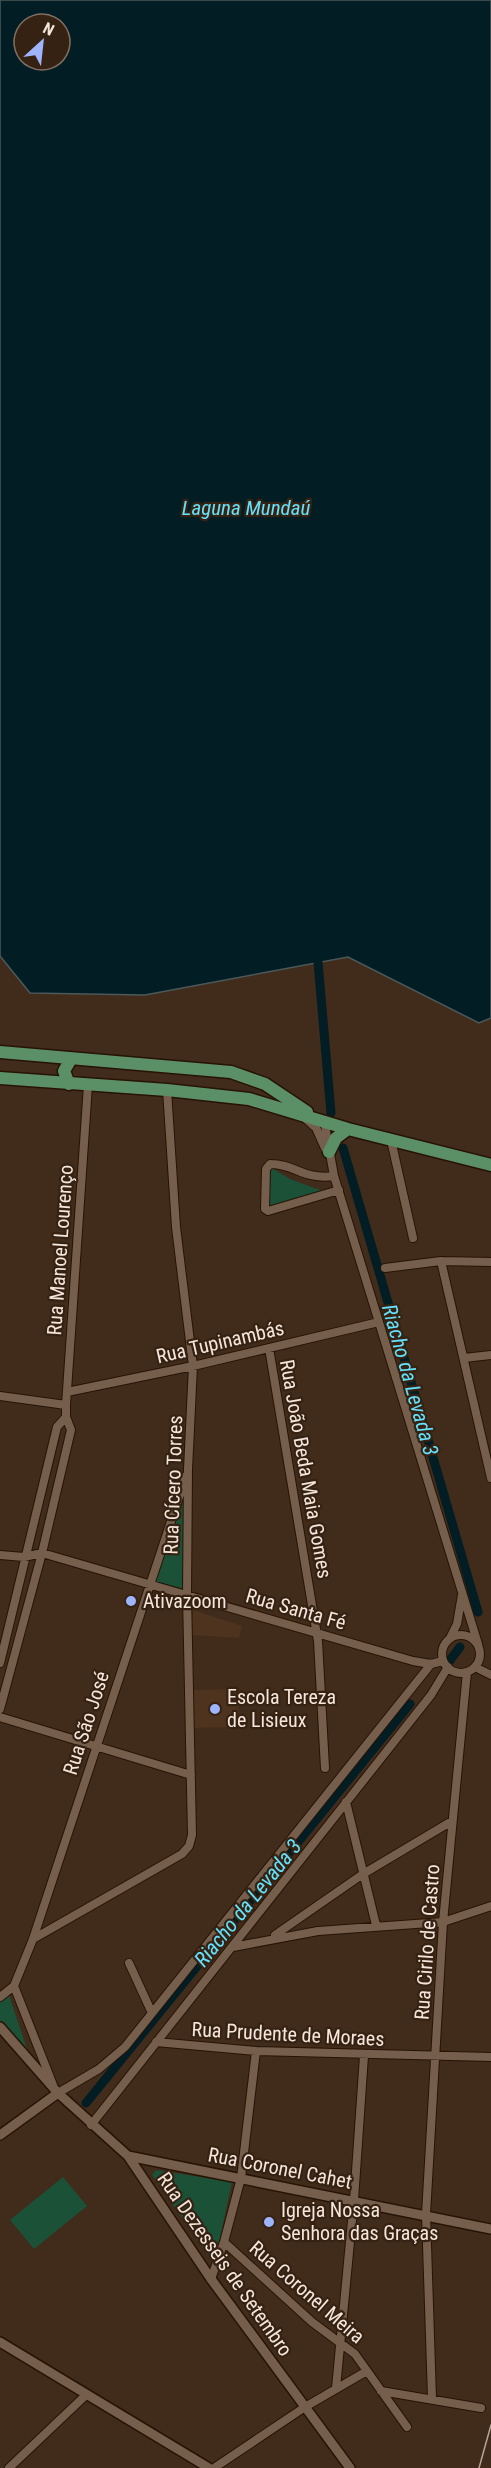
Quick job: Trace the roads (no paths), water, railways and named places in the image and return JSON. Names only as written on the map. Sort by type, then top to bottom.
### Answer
[{"type":"main road","points":[[0,1052],[237,1074],[265,1084],[320,1119]]},
{"type":"main road","points":[[45,1082],[50,1071],[47,1057]]},
{"type":"main road","points":[[69,1084],[64,1071],[71,1059]]},
{"type":"main road","points":[[0,1081],[167,1090],[249,1099],[348,1129],[491,1165]]},
{"type":"main road","points":[[330,1157],[336,1138],[348,1129]]},
{"type":"street","name":"Rua Manoel Lourenço","points":[[0,1709],[42,1553],[71,1430],[66,1417],[66,1405],[88,1085]]},
{"type":"street","name":"Rua Cícero Torres","points":[[33,1939],[182,1854],[189,1846],[192,1835],[187,1595],[188,1469],[193,1366],[176,1227],[167,1090]]},
{"type":"street","points":[[300,1113],[315,1128],[330,1157]]},
{"type":"street","points":[[2,2131],[56,2090],[113,2059],[431,1664],[446,1664],[457,1673],[467,1672],[475,1667],[481,1656],[334,1176],[320,1119]]},
{"type":"street","points":[[391,1140],[413,1238]]},
{"type":"street","points":[[334,1176],[311,1177],[281,1165],[270,1164],[266,1169],[265,1209],[268,1211],[281,1209],[339,1190]]},
{"type":"street","points":[[441,1261],[491,1473]]},
{"type":"street","points":[[385,1268],[441,1261],[491,1262]]},
{"type":"street","name":"Rua Tupinambás","points":[[67,1392],[193,1366],[379,1322]]},
{"type":"street","name":"Rua João Beda Maia Gomes","points":[[269,1348],[316,1631],[325,1768]]},
{"type":"street","points":[[464,1358],[491,1355]]},
{"type":"street","points":[[0,1396],[66,1405]]},
{"type":"street","name":"Rua Manoel Lourenço","points":[[0,1663],[57,1426],[66,1417]]},
{"type":"street","name":"Rua São José","points":[[0,1997],[14,1986],[33,1939],[148,1583],[188,1469]]},
{"type":"street","name":"Rua Santa Fé","points":[[0,1555],[24,1557],[42,1553],[431,1664]]},
{"type":"street","points":[[91,2125],[431,1695],[446,1664],[443,1649],[458,1624],[462,1594]]},
{"type":"street","points":[[449,1639],[455,1636],[468,1636],[478,1644]]},
{"type":"street","points":[[475,1667],[491,1675]]},
{"type":"street","name":"Rua Cirilo de Castro","points":[[432,2398],[426,2214],[443,1922],[467,1672]]},
{"type":"street","points":[[0,1717],[95,1748],[191,1775]]},
{"type":"street","points":[[346,1802],[376,1925]]},
{"type":"street","points":[[272,1937],[363,1874],[452,1821]]},
{"type":"street","points":[[232,1947],[272,1937],[376,1925],[443,1922],[491,1906]]},
{"type":"street","points":[[129,1963],[152,2013]]},
{"type":"street","points":[[14,1986],[56,2090]]},
{"type":"street","name":"Rua Dezesseis de Setembro","points":[[0,2027],[56,2090],[91,2125],[128,2156],[211,2279],[350,2468]]},
{"type":"street","name":"Rua Prudente de Moraes","points":[[156,2042],[256,2051],[364,2056],[491,2057]]},
{"type":"street","points":[[211,2279],[224,2242],[241,2178],[256,2051]]},
{"type":"street","points":[[336,2388],[354,2200],[364,2056]]},
{"type":"street","name":"Rua Coronel Cahet","points":[[128,2156],[426,2214],[491,2229]]},
{"type":"street","name":"Rua Coronel Meira","points":[[224,2242],[341,2346],[355,2354],[407,2427]]},
{"type":"street","points":[[0,2342],[209,2468]]},
{"type":"street","points":[[214,2468],[305,2407],[367,2370]]},
{"type":"street","points":[[381,2391],[481,2408]]},
{"type":"street","points":[[9,2468],[86,2395]]},
{"type":"water","name":"Laguna Mundaú","points":[[0,0],[491,0],[491,1018],[479,1023],[348,957],[145,995],[30,993],[0,956]]},
{"type":"waterway","name":"Riacho da Levada 3","points":[[318,962],[331,1113]]},
{"type":"waterway","name":"Riacho da Levada 3","points":[[343,1148],[478,1612]]},
{"type":"waterway","name":"Riacho da Levada 3","points":[[448,1663],[460,1647]]},
{"type":"waterway","name":"Riacho da Levada 3","points":[[86,2103],[410,1704]]},
{"type":"tram line","points":[[479,2468],[491,2425]]},
{"type":"place","name":"Ativazoom","points":[[131,1601]]},
{"type":"place","name":"Escola Tereza de Lisieux","points":[[215,1709]]},
{"type":"place","name":"Igreja Nossa Senhora das Graças","points":[[269,2222]]}]
